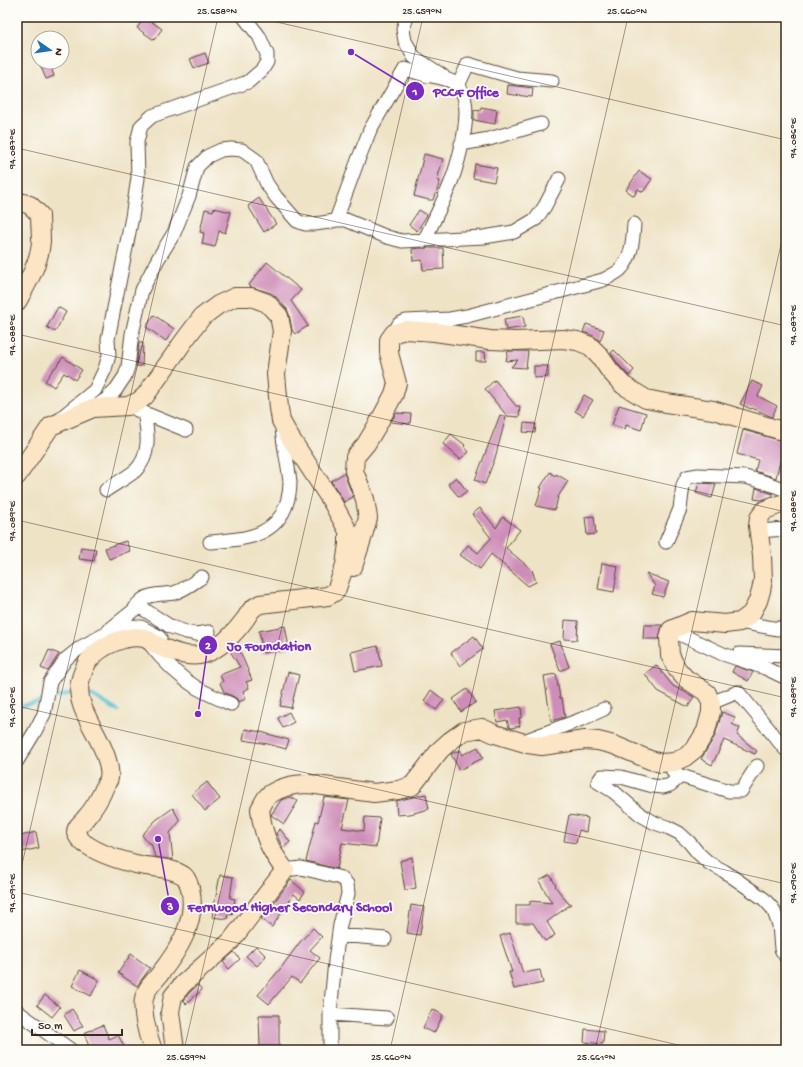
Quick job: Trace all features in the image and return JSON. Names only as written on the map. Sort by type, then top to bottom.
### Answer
[{"type":"street","points":[[17,476],[51,426],[95,390],[105,369],[109,355],[108,339],[138,178],[137,142],[141,126],[152,116],[248,82],[262,70],[267,62],[268,54],[259,36],[244,17]]},
{"type":"street","points":[[407,17],[403,29],[405,41],[414,57],[455,83],[465,98],[466,114],[464,131],[450,184],[424,241]]},
{"type":"street","points":[[455,83],[468,64],[517,78],[552,82]]},
{"type":"street","points":[[336,220],[370,130],[405,69],[455,83]]},
{"type":"street","points":[[461,144],[489,139],[541,124]]},
{"type":"street","points":[[51,426],[93,408],[108,398],[115,391],[125,376],[142,290],[158,259],[174,233],[189,196],[198,167],[208,156],[221,150],[231,149],[242,150],[256,160],[267,184],[297,221],[305,224],[315,224],[336,220],[346,220],[387,237],[402,241],[484,237],[514,232],[536,220],[559,179]]},
{"type":"street","points":[[17,201],[30,205],[40,216],[41,242],[35,266],[17,302]]},
{"type":"street","points":[[153,1050],[144,1014],[143,1002],[149,986],[165,967],[186,933],[190,919],[192,900],[190,886],[185,876],[172,870],[124,861],[99,852],[85,844],[76,832],[78,826],[84,821],[102,795],[109,778],[109,766],[106,756],[88,720],[79,697],[80,682],[88,661],[100,650],[117,641],[136,637],[145,639],[174,652],[193,656],[203,654],[214,650],[227,640],[246,618],[253,607],[260,604],[328,596],[336,591],[347,578],[354,564],[368,518],[365,499],[354,471],[355,457],[366,444],[394,394],[397,383],[389,353],[389,340],[399,324],[406,321],[450,319],[467,316],[603,280],[621,269],[628,259],[632,245],[634,224]]},
{"type":"street","points":[[106,490],[135,471],[141,464],[147,448],[147,430],[136,410],[139,401],[145,396],[202,317],[218,305],[235,297],[250,297],[267,303],[279,316],[282,331],[276,374],[282,439],[290,483],[288,497],[280,518],[271,527],[262,532],[236,540],[210,542]]},
{"type":"street","points":[[394,333],[406,330],[435,332],[490,340],[516,341],[563,339],[577,341],[590,346],[599,355],[610,371],[623,384],[646,399],[713,410],[786,432]]},
{"type":"street","points":[[93,408],[136,410],[186,430]]},
{"type":"street","points":[[281,421],[331,500],[348,531],[345,565],[336,591]]},
{"type":"street","points":[[666,542],[680,509],[683,485],[687,477],[698,475],[745,478],[764,482],[786,490]]},
{"type":"street","points":[[740,622],[751,614],[758,601],[761,591],[763,580],[762,556],[758,531],[759,518],[765,510],[781,504],[786,504]]},
{"type":"street","points":[[758,531],[786,529]]},
{"type":"street","points":[[134,610],[140,601],[156,595],[172,593],[184,589],[202,577]]},
{"type":"street","points":[[103,635],[121,619],[134,610],[140,608],[146,610],[172,627],[186,632],[196,634],[209,632]]},
{"type":"street","points":[[671,630],[692,621],[725,624],[740,622],[778,629],[786,626]]},
{"type":"street","points":[[17,761],[44,714],[50,682],[66,659],[80,647],[114,630],[127,626],[141,627],[156,635],[174,652]]},
{"type":"street","points":[[671,630],[723,654],[765,668],[786,678]]},
{"type":"street","points":[[650,760],[661,763],[674,762],[685,757],[695,749],[706,731],[711,712],[711,703],[707,693],[685,678],[677,669],[670,655],[669,638],[671,630]]},
{"type":"street","points":[[145,639],[160,657],[196,687],[231,704]]},
{"type":"street","points":[[723,654],[786,656]]},
{"type":"street","points":[[711,703],[738,692],[786,750]]},
{"type":"street","points":[[521,742],[604,709]]},
{"type":"street","points":[[285,870],[276,858],[265,834],[260,809],[268,796],[282,789],[299,784],[374,793],[398,790],[412,786],[440,750],[464,731],[482,728],[495,734],[521,742],[542,746],[585,740],[598,741],[614,745],[650,760],[681,776],[729,791],[741,791],[757,766]]},
{"type":"street","points":[[681,776],[670,785],[663,787],[653,786],[621,777],[602,776],[598,782],[614,792],[641,815],[655,823],[679,833],[709,863],[724,871],[764,899],[773,910],[779,924],[781,949],[786,958]]},
{"type":"street","points":[[175,1050],[170,1012],[174,996],[183,984],[232,941],[285,870],[301,868],[341,878],[347,884],[348,894],[335,961],[330,1014],[330,1050]]},
{"type":"street","points":[[339,935],[385,939]]},
{"type":"street","points":[[17,1010],[71,1050]]},
{"type":"street","points":[[330,1014],[387,1018]]},
{"type":"building","points":[[145,17],[162,29],[154,40],[137,28]]},
{"type":"building","points":[[205,53],[209,63],[194,68],[190,59]]},
{"type":"building","points":[[42,70],[52,70],[54,76],[46,79]]},
{"type":"building","points":[[508,85],[533,88],[532,97],[507,94]]},
{"type":"building","points":[[481,107],[497,110],[495,124],[474,120],[474,110],[480,111]]},
{"type":"building","points":[[424,154],[443,159],[437,180],[440,181],[433,200],[414,196]]},
{"type":"building","points":[[475,164],[497,168],[494,182],[473,178]]},
{"type":"building","points":[[639,171],[652,179],[643,192],[638,189],[634,196],[626,190]]},
{"type":"building","points":[[259,198],[276,224],[264,232],[248,206]]},
{"type":"building","points":[[214,208],[231,212],[225,233],[219,231],[215,247],[202,244],[204,233],[200,232],[205,209],[213,211]]},
{"type":"building","points":[[419,210],[427,215],[417,231],[409,225]]},
{"type":"building","points":[[443,248],[444,269],[423,270],[422,260],[413,261],[412,249]]},
{"type":"building","points":[[267,262],[301,290],[291,301],[308,326],[295,334],[292,330],[287,309],[275,296],[271,293],[249,285]]},
{"type":"building","points":[[58,307],[66,312],[55,332],[47,327]]},
{"type":"building","points":[[154,315],[174,329],[166,341],[146,327]]},
{"type":"building","points":[[523,316],[525,327],[506,330],[504,319]]},
{"type":"building","points":[[586,324],[604,330],[600,341],[594,336],[583,332]]},
{"type":"building","points":[[139,343],[143,343],[142,366],[136,366]]},
{"type":"building","points":[[614,350],[634,370],[629,376],[618,364],[611,353]]},
{"type":"building","points":[[508,351],[528,351],[526,368],[511,367],[518,360],[506,361]]},
{"type":"building","points":[[476,352],[485,352],[486,361],[476,361]]},
{"type":"building","points":[[63,357],[82,370],[75,380],[68,374],[67,375],[64,373],[54,387],[45,381]]},
{"type":"building","points":[[534,366],[548,366],[548,377],[534,378]]},
{"type":"building","points":[[495,380],[516,406],[520,406],[519,417],[507,416],[485,389]]},
{"type":"building","points":[[752,381],[763,386],[758,396],[777,406],[772,417],[740,404]]},
{"type":"building","points":[[584,395],[593,400],[583,416],[575,411]]},
{"type":"building","points":[[619,405],[646,413],[641,430],[626,425],[625,429],[612,425]]},
{"type":"building","points":[[396,413],[411,414],[410,424],[391,422]]},
{"type":"building","points":[[500,415],[506,417],[495,458],[485,484],[475,480]]},
{"type":"building","points":[[524,423],[536,424],[535,433],[523,432]]},
{"type":"building","points":[[743,430],[786,442],[786,458],[781,457],[776,478],[755,471],[758,460],[737,454]]},
{"type":"building","points":[[451,434],[465,445],[464,446],[469,452],[460,459],[443,444]]},
{"type":"building","points":[[550,472],[555,476],[556,474],[568,481],[558,497],[555,510],[536,506],[542,488],[540,488]]},
{"type":"building","points":[[344,473],[353,497],[344,502],[331,481]]},
{"type":"building","points":[[456,477],[467,491],[459,497],[448,484]]},
{"type":"building","points":[[699,483],[716,484],[712,498],[696,493]]},
{"type":"building","points":[[756,488],[773,494],[773,496],[761,500],[754,499]]},
{"type":"building","points":[[480,508],[496,528],[503,517],[520,530],[506,548],[532,570],[536,582],[528,586],[491,554],[480,569],[460,555],[468,545],[478,553],[491,538],[472,514]]},
{"type":"building","points":[[594,516],[596,534],[587,535],[585,517]]},
{"type":"building","points":[[126,541],[130,551],[109,559],[105,548]]},
{"type":"building","points":[[81,547],[96,549],[94,561],[79,559]]},
{"type":"building","points":[[602,563],[618,566],[614,592],[598,589]]},
{"type":"building","points":[[646,573],[669,582],[663,597],[652,594],[655,586]]},
{"type":"building","points":[[565,620],[578,621],[577,640],[564,639]]},
{"type":"building","points":[[644,625],[662,625],[659,639],[643,639]]},
{"type":"building","points":[[285,626],[289,648],[263,653],[259,631]]},
{"type":"building","points":[[474,636],[483,649],[460,666],[451,653]]},
{"type":"building","points":[[560,641],[569,667],[560,671],[550,644]]},
{"type":"building","points":[[237,644],[252,680],[246,682],[249,688],[243,691],[246,699],[238,702],[237,699],[224,692],[220,683],[223,682],[220,675],[240,667],[230,651]]},
{"type":"building","points":[[378,646],[382,666],[355,671],[351,652]]},
{"type":"building","points":[[49,650],[59,654],[48,671],[41,668]]},
{"type":"building","points":[[656,665],[673,686],[694,697],[688,707],[658,691],[645,674]]},
{"type":"building","points":[[735,666],[753,672],[748,681],[732,672]]},
{"type":"building","points":[[288,672],[299,675],[291,708],[280,706]]},
{"type":"building","points":[[556,674],[565,717],[551,721],[544,676]]},
{"type":"building","points":[[467,689],[476,702],[461,712],[453,699]]},
{"type":"building","points":[[431,690],[444,700],[436,710],[424,701]]},
{"type":"building","points":[[521,707],[522,717],[519,718],[520,726],[511,728],[509,727],[507,720],[497,722],[495,711]]},
{"type":"building","points":[[289,712],[294,722],[283,728],[278,718]]},
{"type":"building","points":[[722,712],[735,717],[732,724],[740,728],[737,735],[757,751],[755,754],[724,740],[712,765],[701,759],[715,736]]},
{"type":"building","points":[[245,729],[289,740],[286,749],[268,744],[243,740]]},
{"type":"building","points":[[478,747],[483,758],[459,770],[451,754],[460,750],[462,755]]},
{"type":"building","points":[[207,782],[220,799],[205,811],[192,794]]},
{"type":"building","points":[[426,794],[429,809],[410,814],[397,815],[396,801]]},
{"type":"building","points":[[291,797],[298,801],[284,824],[271,815],[281,800]]},
{"type":"building","points":[[324,797],[349,800],[342,828],[364,831],[365,817],[380,818],[376,847],[342,843],[337,869],[306,861],[316,821],[318,822]]},
{"type":"building","points":[[173,808],[180,821],[170,833],[173,860],[155,857],[151,843],[148,843],[142,835],[156,820]]},
{"type":"building","points":[[569,815],[588,818],[586,832],[579,830],[576,843],[564,841]]},
{"type":"building","points":[[280,829],[290,842],[283,848],[276,833]]},
{"type":"building","points":[[36,832],[39,848],[17,853],[17,837]]},
{"type":"building","points":[[412,857],[416,888],[405,890],[400,861]]},
{"type":"building","points":[[220,875],[233,877],[230,898],[235,899],[232,915],[228,914],[227,919],[212,917]]},
{"type":"building","points":[[550,875],[556,885],[555,886],[568,903],[571,904],[547,922],[555,935],[545,941],[533,923],[516,923],[516,905],[530,905],[530,901],[552,903],[539,881]]},
{"type":"building","points":[[291,880],[305,892],[300,899],[294,894],[272,927],[261,919]]},
{"type":"building","points":[[411,905],[424,907],[420,935],[407,933]]},
{"type":"building","points":[[313,928],[322,937],[310,950],[320,958],[300,983],[292,977],[269,1004],[258,995]]},
{"type":"building","points":[[510,933],[523,973],[540,970],[543,983],[514,989],[509,972],[512,972],[500,936]]},
{"type":"building","points":[[256,946],[266,956],[257,966],[246,956]]},
{"type":"building","points":[[234,952],[240,959],[229,969],[223,962]]},
{"type":"building","points":[[131,954],[150,968],[137,986],[118,973]]},
{"type":"building","points":[[80,970],[99,980],[91,996],[72,986]]},
{"type":"building","points":[[198,985],[202,990],[186,1004],[183,1000]]},
{"type":"building","points":[[45,995],[60,1007],[52,1017],[37,1005]]},
{"type":"building","points":[[72,1009],[83,1026],[74,1031],[64,1015]]},
{"type":"building","points":[[432,1009],[443,1015],[434,1033],[423,1028]]},
{"type":"building","points":[[259,1015],[279,1015],[279,1046],[260,1046]]},
{"type":"building","points":[[103,1025],[109,1039],[118,1035],[126,1050],[89,1050],[90,1049],[84,1033]]},
{"type":"building","points":[[585,1029],[604,1031],[603,1044],[584,1042]]},
{"type":"waterway","points":[[49,699],[74,693]]},
{"type":"waterway","points":[[84,694],[92,695],[118,711]]},
{"type":"waterway","points":[[17,705],[20,706],[43,701]]},
{"type":"place","name":"PCCF Office","points":[[351,52]]},
{"type":"place","name":"Jo Foundation","points":[[198,714]]},
{"type":"place","name":"Fernwood Higher Secondary School","points":[[158,839]]}]
